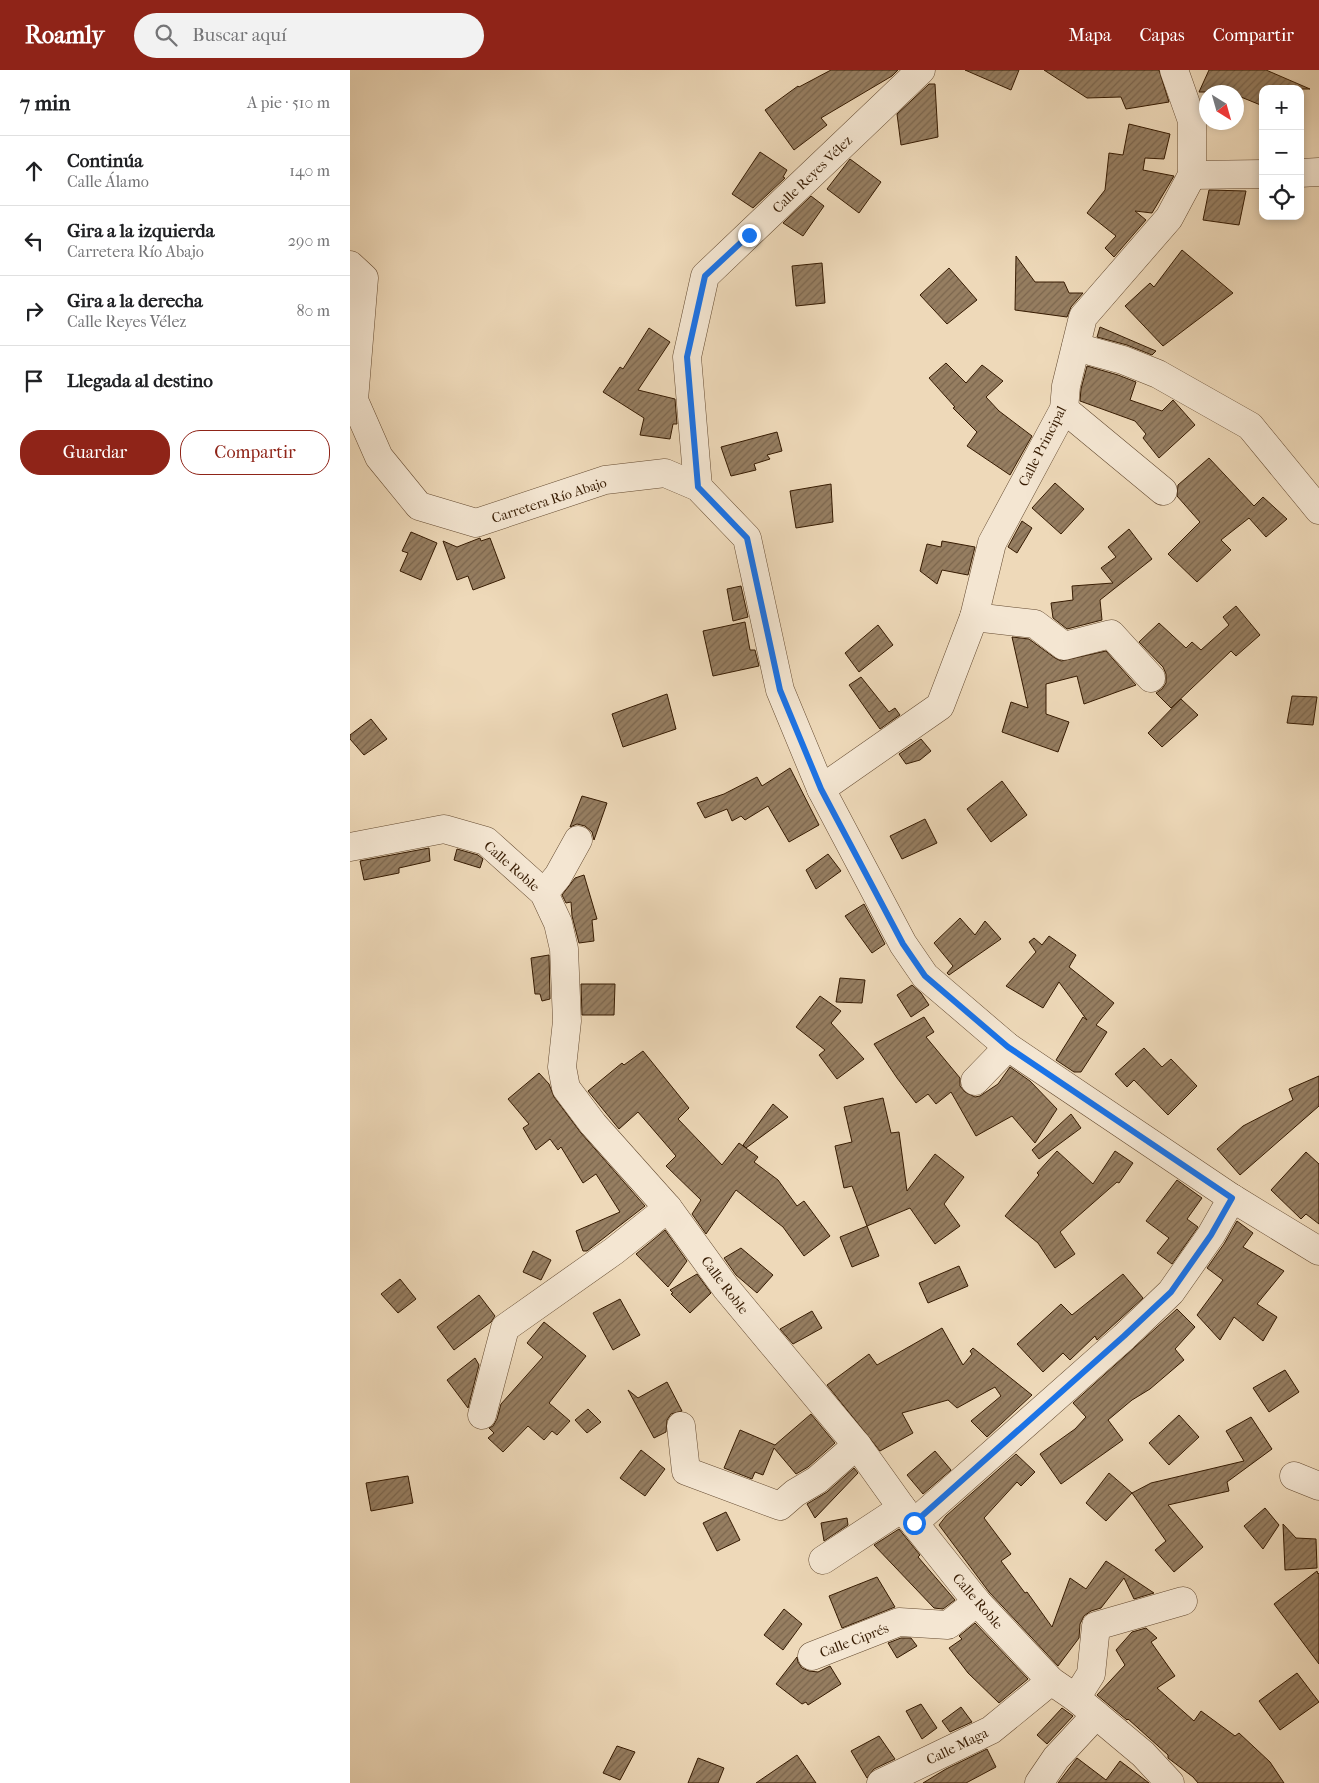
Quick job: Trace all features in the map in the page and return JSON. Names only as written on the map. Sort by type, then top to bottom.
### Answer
[{"type":"street","name":"Calle Reyes Vélez","points":[[698,487],[687,357],[705,276],[921,70]]},
{"type":"street","name":"Calle Principal","points":[[821,789],[940,706],[974,616],[992,543],[1064,409],[1066,386],[1083,317],[1169,218],[1192,175],[1192,121],[1174,70]]},
{"type":"street","points":[[1304,173],[1319,172]]},
{"type":"street","points":[[1192,175],[1259,174]]},
{"type":"street","name":"Carretera Río Abajo","points":[[350,265],[364,278],[354,400],[379,457],[419,506],[476,523],[605,480],[665,473],[698,487],[747,538],[780,690],[821,789],[903,944],[925,976],[1008,1047],[1232,1198],[1319,1251]]},
{"type":"street","points":[[1076,347],[1122,360],[1158,374],[1250,426],[1319,510]]},
{"type":"street","points":[[1064,409],[1163,491]]},
{"type":"street","points":[[974,616],[1035,624],[1064,646],[1112,634],[1151,678]]},
{"type":"street","name":"Calle Roble","points":[[350,847],[444,829],[486,841],[544,894],[558,923],[564,949],[567,1021],[562,1067],[566,1088],[593,1124],[668,1208],[726,1288],[857,1445],[908,1516],[977,1602],[1051,1681],[1076,1698],[1143,1754],[1170,1783]]},
{"type":"street","points":[[544,894],[558,876],[578,840]]},
{"type":"street","points":[[975,1081],[1008,1047]]},
{"type":"street","points":[[823,1560],[908,1516],[1124,1336],[1171,1292],[1211,1235],[1232,1198]]},
{"type":"street","points":[[482,1415],[505,1328],[614,1251],[668,1208]]},
{"type":"street","points":[[681,1426],[686,1471],[780,1506],[795,1493],[817,1480],[857,1445]]},
{"type":"street","points":[[1294,1476],[1319,1486]]},
{"type":"street","points":[[1076,1698],[1091,1674],[1096,1626],[1183,1601]]},
{"type":"street","name":"Calle Ciprés","points":[[812,1656],[900,1622],[948,1625],[977,1602]]},
{"type":"street","name":"Calle Maga","points":[[881,1783],[991,1730],[1051,1681]]},
{"type":"street","points":[[1039,1783],[1056,1758],[1096,1715]]},
{"type":"building","points":[[831,70],[898,70],[892,76],[821,118],[827,125],[794,150],[765,110],[798,86]]},
{"type":"building","points":[[965,70],[1019,70],[1011,90]]},
{"type":"building","points":[[1044,70],[1159,70],[1169,102],[1126,109],[1121,97],[1087,98]]},
{"type":"building","points":[[1209,70],[1266,70],[1301,85],[1259,85],[1259,104],[1244,98],[1244,85],[1202,85]]},
{"type":"building","points":[[929,84],[935,84],[938,137],[901,145],[897,114]]},
{"type":"building","points":[[1129,124],[1170,134],[1164,159],[1145,158],[1143,170],[1174,176],[1152,213],[1135,211],[1146,220],[1114,257],[1105,248],[1116,236],[1087,213],[1105,190],[1109,153],[1123,155]]},
{"type":"building","points":[[760,152],[787,170],[783,177],[785,178],[753,208],[732,194]]},
{"type":"building","points":[[850,159],[881,182],[859,213],[827,189]]},
{"type":"building","points":[[1209,190],[1246,191],[1239,225],[1203,220]]},
{"type":"building","points":[[811,196],[824,206],[803,236],[783,223]]},
{"type":"building","points":[[1182,250],[1233,293],[1163,346],[1125,306],[1150,283],[1154,287]]},
{"type":"building","points":[[1016,256],[1035,282],[1064,282],[1069,293],[1083,293],[1071,307],[1067,317],[1015,310]]},
{"type":"building","points":[[822,263],[825,303],[796,306],[792,266]]},
{"type":"building","points":[[949,268],[977,300],[947,324],[920,295]]},
{"type":"building","points":[[1100,327],[1156,351],[1152,355],[1127,345],[1097,337]]},
{"type":"building","points":[[649,328],[670,342],[638,390],[675,399],[677,424],[673,424],[670,439],[640,435],[644,418],[603,392],[620,367],[623,369]]},
{"type":"building","points":[[946,363],[966,383],[982,365],[1003,381],[986,397],[999,411],[1032,436],[1010,475],[967,446],[977,432],[953,408],[955,407],[929,378]]},
{"type":"building","points":[[1087,366],[1136,382],[1130,400],[1162,411],[1173,400],[1195,425],[1159,458],[1143,438],[1146,434],[1135,421],[1080,401]]},
{"type":"building","points":[[777,432],[782,451],[767,455],[770,459],[754,464],[756,470],[731,476],[721,447]]},
{"type":"building","points":[[1209,458],[1254,506],[1263,497],[1287,519],[1266,537],[1249,518],[1221,540],[1231,550],[1197,582],[1168,554],[1200,522],[1177,496],[1178,485]]},
{"type":"building","points":[[1055,483],[1084,509],[1061,534],[1032,508]]},
{"type":"building","points":[[831,484],[833,522],[796,528],[790,491]]},
{"type":"building","points":[[1022,521],[1032,528],[1017,553],[1008,547]]},
{"type":"building","points":[[1129,529],[1152,559],[1100,600],[1102,620],[1067,629],[1053,618],[1051,603],[1073,600],[1072,586],[1113,583],[1101,568],[1116,557],[1108,547]]},
{"type":"building","points":[[411,532],[437,543],[421,580],[400,571],[408,553],[402,551]]},
{"type":"building","points":[[480,538],[481,541],[490,538],[505,578],[473,590],[468,576],[457,580],[443,541],[457,547]]},
{"type":"building","points":[[942,541],[975,547],[968,575],[942,570],[937,584],[920,571],[927,544],[941,547]]},
{"type":"building","points":[[741,586],[748,617],[733,621],[727,589]]},
{"type":"building","points":[[1236,606],[1260,635],[1236,656],[1231,651],[1171,708],[1156,693],[1166,683],[1166,674],[1163,667],[1139,642],[1159,623],[1186,648],[1192,642],[1201,650],[1229,625],[1223,617]]},
{"type":"building","points":[[745,622],[750,650],[755,650],[759,666],[713,676],[703,631]]},
{"type":"building","points":[[878,625],[893,645],[859,672],[845,653]]},
{"type":"building","points":[[1012,637],[1029,639],[1061,661],[1106,651],[1136,685],[1084,704],[1077,676],[1046,684],[1046,714],[1069,722],[1058,752],[1002,732],[1011,702],[1028,708]]},
{"type":"building","points":[[861,677],[889,712],[895,708],[900,715],[880,729],[849,685]]},
{"type":"building","points":[[667,694],[676,729],[623,747],[612,714]]},
{"type":"building","points":[[1292,696],[1317,697],[1313,725],[1287,723]]},
{"type":"building","points":[[1181,699],[1198,715],[1162,747],[1148,733]]},
{"type":"building","points":[[371,719],[387,739],[364,755],[350,739],[350,735]]},
{"type":"building","points":[[921,739],[931,751],[920,760],[906,764],[899,754]]},
{"type":"building","points":[[790,768],[819,825],[789,842],[768,806],[745,820],[741,816],[732,821],[727,809],[705,818],[697,803],[724,794],[757,777],[762,786]]},
{"type":"building","points":[[1002,781],[1027,815],[991,842],[967,809]]},
{"type":"building","points":[[582,796],[607,803],[594,840],[592,832],[585,826],[577,824],[570,827]]},
{"type":"building","points":[[925,819],[937,843],[902,859],[890,836]]},
{"type":"building","points":[[429,848],[430,861],[399,868],[399,873],[364,880],[360,861]]},
{"type":"building","points":[[457,849],[478,855],[483,859],[480,868],[454,860]]},
{"type":"building","points":[[828,854],[841,871],[816,889],[806,870]]},
{"type":"building","points":[[584,875],[597,919],[592,920],[594,941],[579,943],[572,916],[571,902],[566,903],[562,895],[575,878]]},
{"type":"building","points":[[864,904],[885,944],[872,953],[845,916]]},
{"type":"building","points":[[960,918],[975,935],[985,921],[1001,939],[949,975],[947,973],[953,966],[934,943]]},
{"type":"building","points":[[1049,936],[1076,955],[1069,967],[1114,1003],[1096,1025],[1107,1032],[1081,1072],[1074,1072],[1056,1060],[1083,1017],[1087,1020],[1059,982],[1043,1008],[1006,986],[1036,952],[1029,942],[1034,938],[1042,945]]},
{"type":"building","points":[[549,955],[550,999],[542,1001],[540,994],[535,994],[531,958]]},
{"type":"building","points":[[840,978],[865,980],[862,1003],[836,1002]]},
{"type":"building","points":[[581,984],[615,984],[614,1015],[582,1015]]},
{"type":"building","points":[[912,985],[921,993],[929,1005],[911,1017],[897,995]]},
{"type":"building","points":[[820,996],[841,1011],[831,1023],[864,1059],[837,1079],[819,1055],[825,1050],[796,1027]]},
{"type":"building","points":[[924,1017],[934,1032],[926,1037],[960,1078],[960,1086],[965,1092],[975,1097],[980,1096],[998,1084],[1010,1067],[1030,1081],[1057,1109],[1035,1143],[1012,1116],[976,1136],[951,1092],[936,1104],[928,1094],[916,1103],[874,1044]]},
{"type":"building","points":[[1144,1048],[1162,1067],[1171,1059],[1197,1086],[1168,1115],[1134,1080],[1127,1087],[1115,1074]]},
{"type":"building","points":[[643,1051],[689,1108],[678,1119],[722,1165],[739,1143],[758,1157],[754,1162],[778,1180],[797,1206],[804,1201],[830,1236],[804,1256],[783,1227],[736,1190],[706,1234],[692,1214],[701,1200],[666,1166],[676,1156],[638,1112],[619,1129],[588,1091],[622,1063],[624,1065]]},
{"type":"building","points":[[539,1073],[549,1084],[554,1097],[581,1133],[645,1206],[587,1251],[583,1251],[576,1231],[620,1212],[596,1174],[583,1183],[561,1147],[558,1150],[550,1139],[536,1150],[523,1128],[529,1124],[508,1099]]},
{"type":"building","points":[[1319,1076],[1319,1106],[1240,1175],[1217,1149],[1243,1126],[1293,1100],[1289,1089]]},
{"type":"building","points":[[883,1098],[891,1133],[899,1132],[907,1191],[935,1154],[964,1177],[944,1204],[960,1226],[935,1244],[910,1208],[867,1226],[852,1186],[844,1188],[835,1146],[852,1142],[844,1107]]},
{"type":"building","points":[[773,1104],[788,1117],[746,1148],[743,1145]]},
{"type":"building","points":[[1071,1114],[1081,1128],[1039,1159],[1032,1150]]},
{"type":"building","points":[[1057,1151],[1093,1184],[1115,1151],[1133,1163],[1119,1183],[1117,1182],[1060,1232],[1075,1254],[1055,1268],[1038,1243],[1005,1216],[1039,1175],[1037,1173]]},
{"type":"building","points":[[1306,1152],[1319,1164],[1319,1224],[1306,1214],[1301,1219],[1271,1190]]},
{"type":"building","points":[[1177,1180],[1202,1198],[1187,1219],[1198,1227],[1172,1264],[1157,1253],[1169,1238],[1146,1221]]},
{"type":"building","points":[[1237,1221],[1253,1233],[1243,1247],[1284,1271],[1257,1304],[1277,1317],[1263,1341],[1234,1317],[1220,1340],[1197,1315],[1223,1280],[1207,1268]]},
{"type":"building","points":[[867,1226],[879,1256],[852,1267],[840,1237]]},
{"type":"building","points":[[665,1230],[687,1261],[668,1287],[636,1254]]},
{"type":"building","points":[[741,1248],[773,1275],[757,1293],[736,1275],[724,1258]]},
{"type":"building","points":[[533,1251],[551,1260],[541,1280],[523,1272]]},
{"type":"building","points":[[959,1266],[968,1286],[928,1303],[919,1283]]},
{"type":"building","points":[[697,1274],[711,1293],[690,1313],[671,1294],[673,1293],[670,1290]]},
{"type":"building","points":[[1123,1274],[1143,1298],[1097,1340],[1095,1336],[1070,1360],[1063,1353],[1043,1372],[1017,1344],[1061,1304],[1072,1315]]},
{"type":"building","points":[[400,1279],[416,1299],[398,1313],[381,1294]]},
{"type":"building","points":[[479,1295],[495,1316],[491,1322],[454,1350],[437,1327]]},
{"type":"building","points":[[620,1299],[640,1335],[613,1350],[593,1313]]},
{"type":"building","points":[[1177,1309],[1195,1327],[1175,1349],[1184,1360],[1150,1389],[1132,1400],[1108,1420],[1123,1440],[1061,1484],[1040,1454],[1075,1429],[1086,1417],[1073,1403]]},
{"type":"building","points":[[812,1311],[822,1328],[793,1344],[780,1329]]},
{"type":"building","points":[[544,1322],[586,1356],[549,1403],[570,1421],[557,1435],[552,1431],[544,1440],[528,1426],[503,1452],[488,1438],[494,1433],[489,1428],[493,1426],[497,1419],[501,1404],[543,1357],[527,1343]]},
{"type":"building","points":[[942,1328],[963,1365],[972,1354],[970,1351],[973,1348],[1032,1395],[987,1437],[971,1421],[1001,1396],[995,1387],[957,1408],[948,1400],[902,1413],[913,1433],[880,1451],[827,1385],[869,1354],[877,1365]]},
{"type":"building","points":[[475,1358],[479,1365],[468,1408],[447,1380]]},
{"type":"building","points":[[1285,1370],[1299,1392],[1269,1412],[1253,1388]]},
{"type":"building","points":[[667,1382],[682,1411],[671,1414],[667,1420],[666,1432],[654,1438],[628,1390],[638,1398]]},
{"type":"building","points":[[588,1409],[601,1422],[587,1433],[575,1420]]},
{"type":"building","points":[[811,1414],[835,1443],[808,1467],[796,1474],[774,1448],[763,1475],[755,1472],[752,1479],[724,1468],[740,1430],[775,1445]]},
{"type":"building","points":[[1179,1415],[1199,1437],[1169,1465],[1149,1443]]},
{"type":"building","points":[[1251,1417],[1272,1449],[1227,1482],[1229,1491],[1168,1505],[1203,1547],[1174,1572],[1155,1550],[1166,1541],[1132,1493],[1151,1483],[1244,1461],[1226,1431]]},
{"type":"building","points":[[641,1450],[665,1469],[645,1496],[620,1478]]},
{"type":"building","points":[[935,1451],[951,1470],[923,1494],[907,1475]]},
{"type":"building","points":[[1016,1454],[1035,1472],[1021,1486],[1017,1482],[984,1518],[1011,1554],[1001,1561],[1025,1593],[1027,1592],[1052,1627],[1070,1578],[1086,1589],[1106,1561],[1154,1593],[1134,1599],[1124,1578],[1101,1608],[1091,1611],[1084,1616],[1080,1624],[1079,1638],[1058,1666],[989,1592],[939,1525],[946,1516]]},
{"type":"building","points":[[854,1468],[858,1473],[815,1518],[807,1504],[827,1492]]},
{"type":"building","points":[[1109,1473],[1132,1493],[1106,1521],[1086,1503]]},
{"type":"building","points":[[408,1476],[413,1503],[371,1511],[366,1483]]},
{"type":"building","points":[[1265,1508],[1279,1525],[1263,1549],[1244,1526]]},
{"type":"building","points":[[726,1512],[740,1540],[717,1551],[703,1523]]},
{"type":"building","points":[[847,1518],[848,1525],[824,1541],[821,1523]]},
{"type":"building","points":[[1283,1524],[1296,1538],[1316,1539],[1317,1568],[1285,1570]]},
{"type":"building","points":[[899,1529],[920,1555],[918,1557],[955,1600],[943,1609],[934,1608],[874,1545]]},
{"type":"building","points":[[1317,1571],[1319,1573],[1319,1664],[1274,1604]]},
{"type":"building","points":[[877,1577],[895,1607],[842,1628],[829,1596]]},
{"type":"building","points":[[784,1609],[802,1624],[783,1650],[764,1635]]},
{"type":"building","points":[[975,1623],[1028,1679],[999,1703],[968,1673],[949,1648],[962,1639],[959,1636]]},
{"type":"building","points":[[1146,1628],[1157,1638],[1151,1642],[1175,1676],[1157,1688],[1194,1721],[1201,1711],[1235,1736],[1239,1733],[1270,1762],[1284,1783],[1198,1783],[1168,1758],[1168,1755],[1128,1719],[1097,1695],[1125,1665],[1116,1650],[1132,1632]]},
{"type":"building","points":[[901,1638],[911,1638],[917,1646],[897,1658],[888,1643]]},
{"type":"building","points":[[797,1657],[802,1668],[809,1671],[818,1672],[830,1666],[841,1684],[808,1705],[806,1702],[802,1704],[776,1684]]},
{"type":"building","points":[[1297,1673],[1319,1702],[1280,1730],[1259,1701]]},
{"type":"building","points":[[921,1704],[937,1728],[922,1739],[906,1711]]},
{"type":"building","points":[[961,1707],[972,1722],[950,1732],[942,1721]]},
{"type":"building","points":[[1062,1708],[1073,1716],[1047,1744],[1037,1735]]},
{"type":"building","points":[[879,1736],[895,1759],[874,1769],[867,1778],[851,1751]]},
{"type":"building","points":[[617,1746],[635,1752],[620,1780],[603,1773]]},
{"type":"building","points":[[987,1749],[996,1767],[966,1783],[923,1783],[946,1769]]},
{"type":"building","points":[[797,1755],[816,1783],[756,1783]]},
{"type":"building","points":[[698,1758],[724,1768],[718,1783],[688,1783]]},
{"type":"building","points":[[1077,1758],[1106,1780],[1120,1761],[1149,1783],[1058,1783]]},
{"type":"route","points":[[749,235],[705,276],[687,357],[698,487],[747,538],[780,690],[821,789],[903,944],[925,976],[1008,1047],[1232,1198],[1211,1235],[1171,1292],[914,1523]]}]
